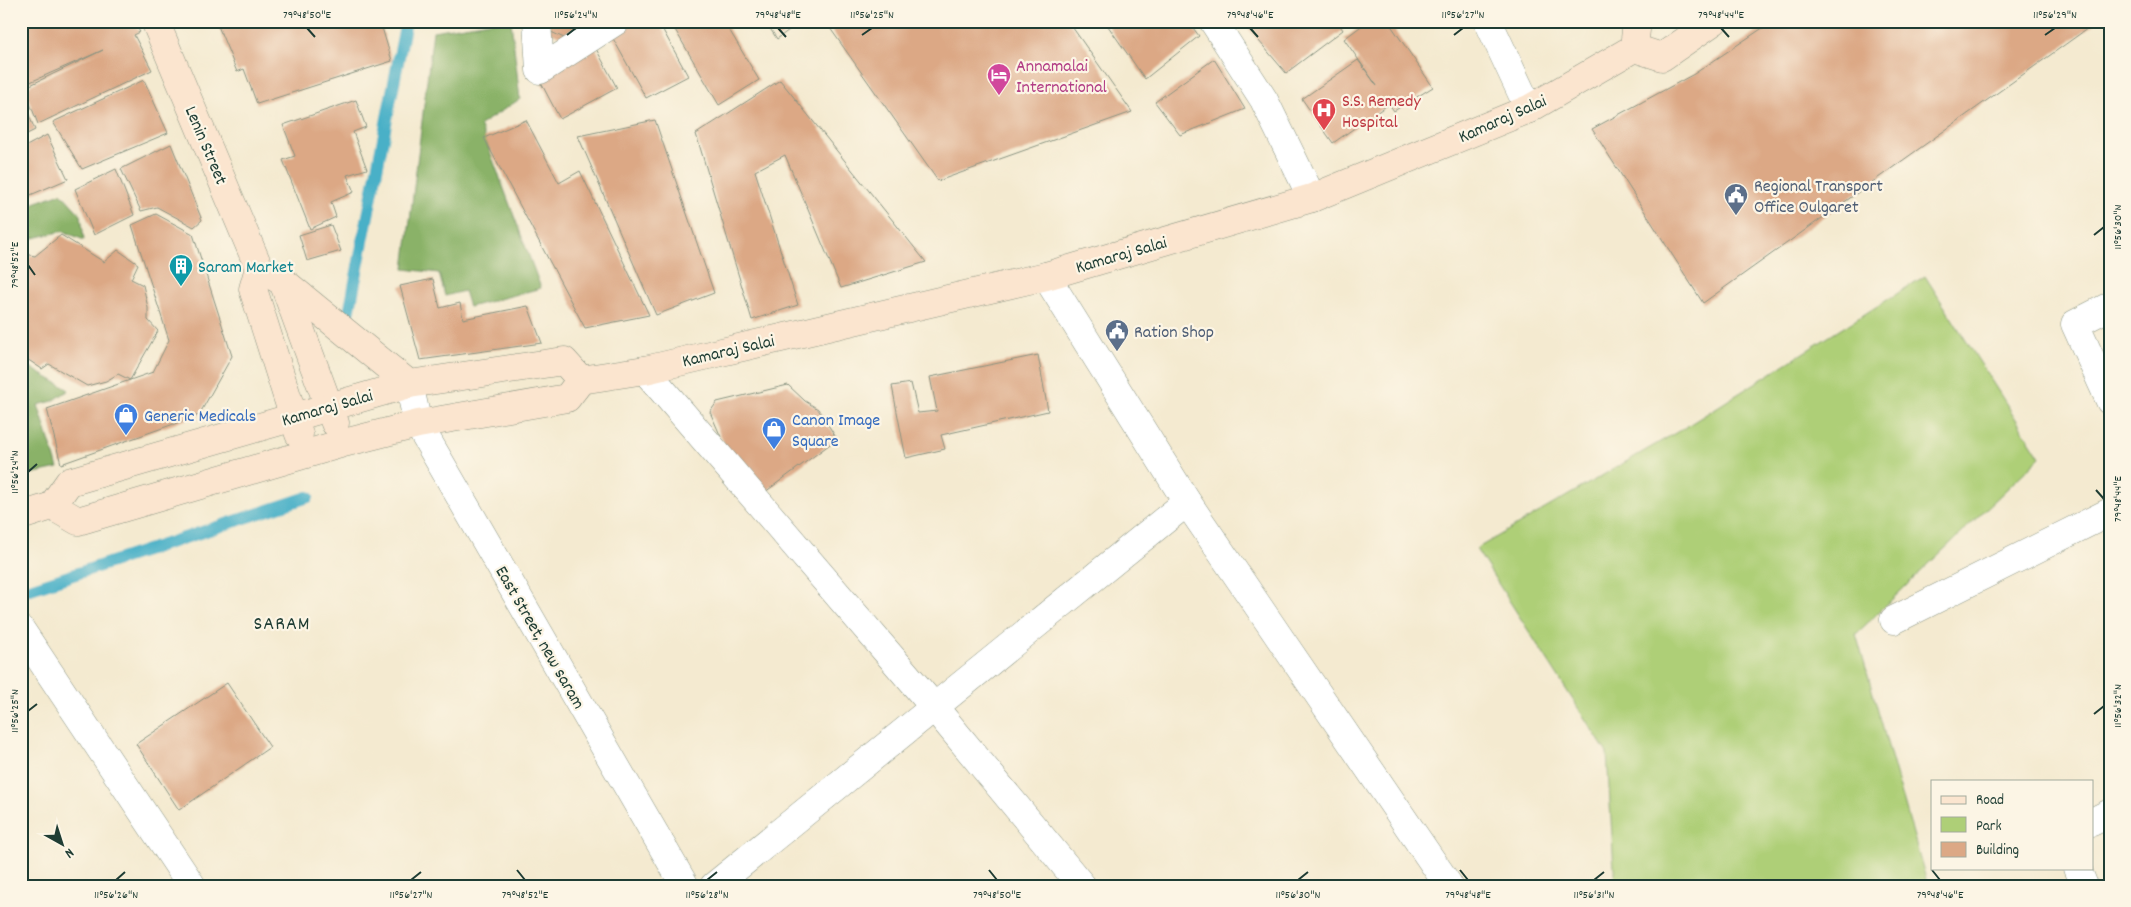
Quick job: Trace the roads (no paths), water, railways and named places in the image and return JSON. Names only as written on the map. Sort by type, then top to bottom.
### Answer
[{"type":"main road","name":"Lenin Street","points":[[155,21],[259,268]]},
{"type":"main road","name":"Kamaraj Salai","points":[[52,506],[70,482],[409,384],[564,361],[581,380],[645,370],[1046,276],[1312,198],[1528,109],[1635,34],[1662,57],[1714,21]]},
{"type":"main road","points":[[305,455],[253,289],[259,268],[284,282],[409,384]]},
{"type":"main road","points":[[284,282],[330,406],[340,444]]},
{"type":"main road","points":[[21,516],[52,506],[78,521],[340,444],[418,424],[567,398],[581,380]]},
{"type":"street","points":[[537,21],[540,70],[616,21]]},
{"type":"street","points":[[1213,21],[1264,100],[1312,198]]},
{"type":"street","points":[[1488,21],[1528,109]]},
{"type":"street","points":[[1046,276],[1187,502],[1449,886]]},
{"type":"street","points":[[2110,306],[2075,324],[2110,401]]},
{"type":"street","points":[[645,370],[934,707],[1082,886]]},
{"type":"street","name":"East Street, new saram","points":[[409,384],[418,424],[685,886]]},
{"type":"street","points":[[714,886],[1187,502]]},
{"type":"street","points":[[1894,620],[2110,512]]},
{"type":"street","points":[[21,630],[192,886]]},
{"type":"street","points":[[2094,821],[2110,813]]},
{"type":"street","points":[[2078,870],[2084,886]]},
{"type":"waterway","points":[[348,318],[406,21]]},
{"type":"waterway","points":[[21,592],[308,497]]},
{"type":"place","name":"Annamalai International","points":[[999,96]]},
{"type":"place","name":"S.S. Remedy Hospital","points":[[1324,131]]},
{"type":"place","name":"Regional Transport Office Oulgaret","points":[[1736,216]]},
{"type":"place","name":"Saram Market","points":[[181,287]]},
{"type":"place","name":"Ration Shop","points":[[1117,352]]},
{"type":"place","name":"Generic Medicals","points":[[126,436]]},
{"type":"place","name":"Canon Image Square","points":[[774,450]]},
{"type":"district","name":"SARAM","points":[[282,622]]}]
